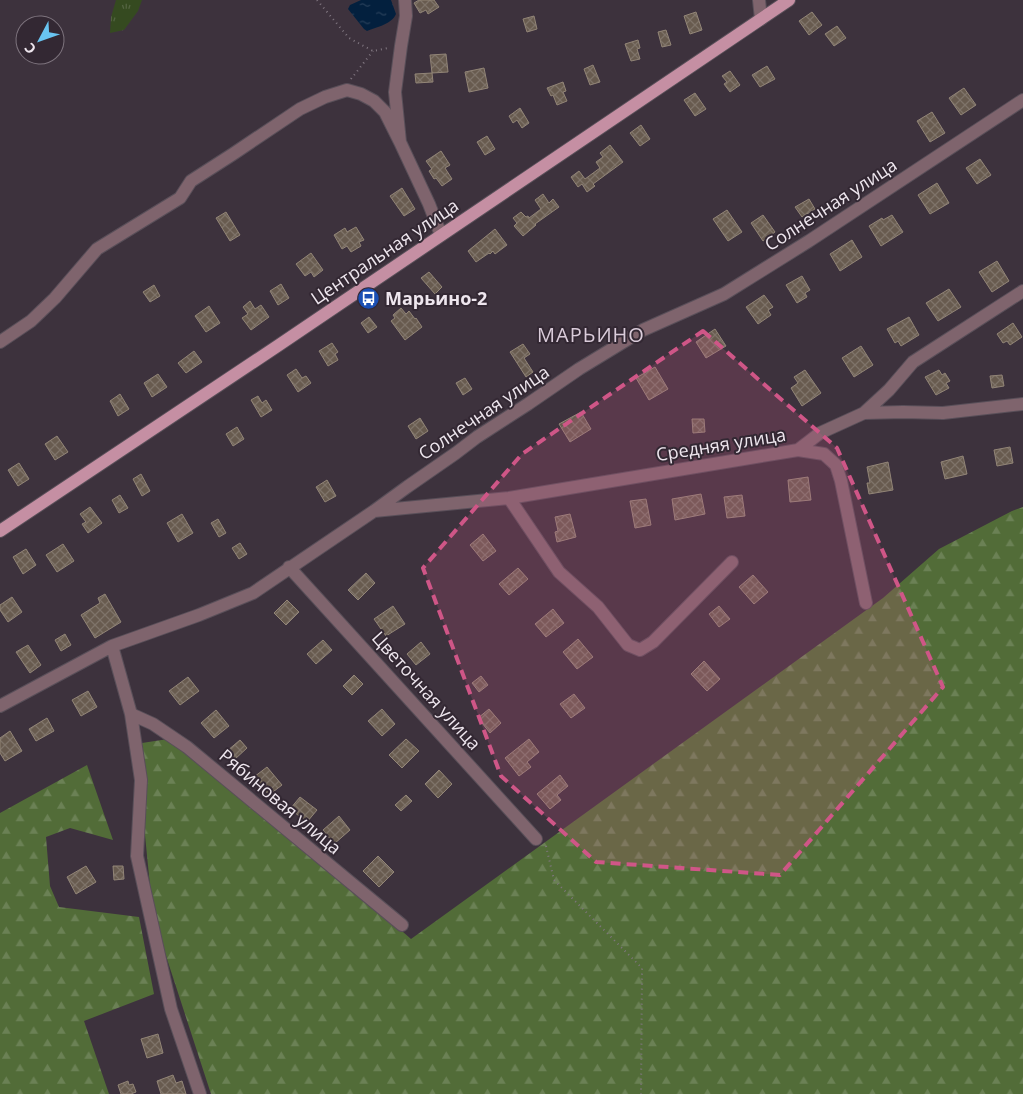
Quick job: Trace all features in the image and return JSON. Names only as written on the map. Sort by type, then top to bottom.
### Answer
[{"type":"main road","name":"Центральная улица","points":[[0,531],[789,0]]},
{"type":"street","points":[[400,142],[395,92],[400,46],[406,16],[405,0]]},
{"type":"street","points":[[759,0],[762,19]]},
{"type":"street","points":[[0,342],[31,321],[49,304],[97,249],[180,198],[191,181],[300,109],[325,97],[347,90],[361,94],[374,101],[384,112],[429,204],[441,235]]},
{"type":"street","name":"Солнечная улица","points":[[0,706],[112,646],[199,615],[253,593],[477,437],[579,369],[643,330],[724,294],[1023,100]]},
{"type":"street","name":"Средняя улица","points":[[374,510],[509,498],[798,450],[820,433],[864,413],[893,385],[913,362],[1023,290]]},
{"type":"street","points":[[893,385],[895,400],[903,412]]},
{"type":"street","points":[[864,413],[942,413],[1023,404]]},
{"type":"street","points":[[798,450],[824,454],[836,464],[866,603]]},
{"type":"street","points":[[509,498],[559,572],[598,607],[628,645],[640,650],[653,642],[732,562]]},
{"type":"street","name":"Цветочная улица","points":[[289,567],[541,841]]},
{"type":"street","points":[[112,646],[131,714],[141,780],[137,856],[171,1009],[200,1094]]},
{"type":"street","name":"Рябиновая улица","points":[[131,714],[154,724],[187,747],[402,925]]},
{"type":"path","points":[[317,0],[348,38],[373,51],[400,46]]},
{"type":"path","points":[[341,92],[373,51]]},
{"type":"path","points":[[541,841],[554,880],[642,968],[641,1094]]},
{"type":"highlighted area","points":[[703,331],[837,448],[943,687],[780,875],[596,862],[501,776],[423,568],[522,454]]},
{"type":"green space","points":[[116,0],[142,0],[138,11],[124,30],[110,33],[111,17]]},
{"type":"green space","points":[[1023,507],[1023,1094],[211,1094],[153,916],[143,815],[142,743],[181,737],[411,939],[883,598],[939,549]]},
{"type":"green space","points":[[87,765],[113,840],[70,828],[46,837],[50,886],[59,907],[139,917],[154,994],[84,1021],[109,1094],[0,1094],[0,813]]},
{"type":"water","points":[[361,0],[391,0],[396,14],[388,23],[367,31],[348,9],[350,5]]},
{"type":"building","points":[[419,0],[434,0],[439,7],[428,14],[426,10],[420,13],[414,3]]},
{"type":"building","points":[[696,12],[702,30],[690,34],[684,16]]},
{"type":"building","points":[[812,12],[822,25],[809,35],[799,21]]},
{"type":"building","points":[[534,16],[537,29],[527,32],[523,19]]},
{"type":"building","points":[[837,26],[846,38],[834,46],[825,34]]},
{"type":"building","points":[[666,30],[671,45],[662,47],[658,32]]},
{"type":"building","points":[[638,40],[640,48],[637,49],[640,59],[631,61],[625,44]]},
{"type":"building","points":[[446,54],[448,72],[432,73],[430,55]]},
{"type":"building","points":[[593,65],[600,82],[590,85],[584,69]]},
{"type":"building","points":[[767,66],[775,79],[760,87],[752,75]]},
{"type":"building","points":[[484,68],[488,88],[469,92],[465,72]]},
{"type":"building","points":[[730,71],[740,85],[730,92],[724,84],[727,82],[722,76]]},
{"type":"building","points":[[432,73],[433,82],[416,83],[415,74]]},
{"type":"building","points":[[563,82],[566,91],[563,92],[567,101],[557,105],[553,95],[551,96],[547,88]]},
{"type":"building","points":[[964,88],[976,105],[961,115],[949,98]]},
{"type":"building","points":[[695,93],[706,109],[695,116],[684,100]]},
{"type":"building","points":[[520,108],[529,123],[522,128],[517,120],[513,123],[509,116]]},
{"type":"building","points":[[932,112],[945,133],[930,142],[917,121]]},
{"type":"building","points":[[641,125],[650,139],[640,146],[630,133]]},
{"type":"building","points":[[487,136],[495,149],[485,155],[477,142]]},
{"type":"building","points":[[610,145],[623,162],[593,184],[595,186],[587,192],[582,184],[578,187],[571,177],[579,171],[585,179],[600,168],[596,162],[603,157],[600,153]]},
{"type":"building","points":[[441,151],[450,165],[445,168],[452,179],[442,186],[436,178],[434,179],[429,171],[432,169],[426,161]]},
{"type":"building","points":[[980,159],[991,175],[977,184],[966,168]]},
{"type":"building","points":[[937,183],[949,203],[930,214],[918,195]]},
{"type":"building","points":[[402,188],[415,209],[404,216],[390,196]]},
{"type":"building","points":[[543,194],[549,203],[553,199],[559,207],[535,224],[523,236],[514,226],[517,223],[513,218],[521,212],[529,218],[541,209],[535,200]]},
{"type":"building","points":[[809,199],[815,209],[802,217],[795,207]]},
{"type":"building","points":[[727,210],[742,232],[728,241],[713,219]]},
{"type":"building","points":[[226,212],[240,235],[230,241],[216,218]]},
{"type":"building","points":[[763,215],[775,232],[763,241],[751,223]]},
{"type":"building","points":[[892,215],[903,232],[881,246],[869,226],[882,218],[883,220]]},
{"type":"building","points":[[356,227],[364,240],[359,242],[361,246],[351,252],[347,246],[342,249],[334,235],[345,228],[347,232]]},
{"type":"building","points":[[495,229],[507,245],[495,254],[493,251],[476,262],[468,251]]},
{"type":"building","points":[[852,240],[862,257],[840,271],[830,254]]},
{"type":"building","points":[[311,253],[323,270],[314,277],[311,272],[305,276],[296,264]]},
{"type":"building","points":[[997,261],[1009,281],[992,292],[979,272]]},
{"type":"building","points":[[429,272],[442,287],[435,294],[421,278]]},
{"type":"building","points":[[802,276],[810,290],[805,293],[807,297],[797,303],[786,285]]},
{"type":"building","points":[[281,284],[289,298],[278,305],[270,291]]},
{"type":"building","points":[[154,285],[160,296],[150,302],[143,292]]},
{"type":"building","points":[[949,289],[961,307],[938,321],[926,303]]},
{"type":"building","points":[[764,295],[773,307],[768,310],[771,315],[758,324],[746,307]]},
{"type":"building","points":[[250,301],[255,309],[261,305],[269,317],[251,330],[242,318],[248,314],[243,307]]},
{"type":"building","points":[[209,306],[220,323],[206,332],[195,316]]},
{"type":"building","points":[[401,308],[406,314],[409,311],[422,327],[405,340],[391,321],[395,318],[393,315]]},
{"type":"building","points":[[369,317],[377,327],[368,333],[361,323]]},
{"type":"building","points":[[909,317],[919,335],[901,346],[898,341],[895,343],[887,329]]},
{"type":"building","points":[[1013,323],[1022,337],[1010,345],[1007,341],[1003,343],[997,334]]},
{"type":"building","points":[[715,329],[726,346],[706,358],[696,342]]},
{"type":"building","points":[[332,343],[338,352],[335,354],[338,360],[328,366],[319,351]]},
{"type":"building","points":[[523,344],[530,354],[524,358],[533,372],[526,377],[510,352]]},
{"type":"building","points":[[861,346],[873,365],[854,377],[842,358]]},
{"type":"building","points":[[194,351],[202,362],[186,373],[178,363]]},
{"type":"building","points":[[655,367],[668,389],[649,400],[636,378]]},
{"type":"building","points":[[296,369],[302,378],[306,376],[311,383],[298,392],[287,375]]},
{"type":"building","points":[[805,370],[821,393],[802,406],[791,388],[798,383],[794,377]]},
{"type":"building","points":[[939,370],[942,375],[945,373],[950,381],[946,383],[949,388],[936,395],[925,377]]},
{"type":"building","points":[[158,374],[167,387],[152,397],[144,383]]},
{"type":"building","points":[[1002,375],[1004,386],[992,388],[990,376]]},
{"type":"building","points":[[465,378],[472,389],[463,395],[456,383]]},
{"type":"building","points":[[120,394],[129,409],[118,416],[110,401]]},
{"type":"building","points":[[258,396],[262,403],[266,400],[272,410],[261,417],[251,400]]},
{"type":"building","points":[[581,412],[591,429],[570,442],[559,424]]},
{"type":"building","points":[[420,418],[428,431],[416,439],[408,426]]},
{"type":"building","points":[[692,419],[704,419],[705,432],[693,433]]},
{"type":"building","points":[[237,427],[244,439],[233,446],[226,434]]},
{"type":"building","points":[[57,436],[68,452],[55,460],[45,444]]},
{"type":"building","points":[[1010,447],[1013,463],[997,466],[994,450]]},
{"type":"building","points":[[963,456],[967,474],[945,479],[941,462]]},
{"type":"building","points":[[888,462],[893,490],[869,494],[867,483],[870,483],[867,467]]},
{"type":"building","points":[[19,463],[29,479],[18,486],[8,470]]},
{"type":"building","points":[[141,474],[150,491],[142,496],[133,479]]},
{"type":"building","points":[[808,477],[811,500],[790,502],[788,480]]},
{"type":"building","points":[[327,480],[336,496],[325,502],[316,487]]},
{"type":"building","points":[[701,494],[705,514],[675,520],[672,499]]},
{"type":"building","points":[[120,495],[128,508],[119,513],[112,500]]},
{"type":"building","points":[[742,495],[745,516],[727,518],[724,497]]},
{"type":"building","points":[[646,499],[651,525],[635,528],[630,501]]},
{"type":"building","points":[[90,507],[102,523],[88,533],[82,524],[86,522],[80,514]]},
{"type":"building","points":[[182,514],[193,533],[178,542],[167,523]]},
{"type":"building","points":[[570,514],[576,537],[557,542],[555,532],[558,531],[555,517]]},
{"type":"building","points":[[218,519],[226,533],[219,537],[211,523]]},
{"type":"building","points":[[483,534],[496,551],[483,561],[470,545]]},
{"type":"building","points":[[240,543],[247,554],[239,559],[232,548]]},
{"type":"building","points":[[63,544],[74,561],[57,572],[46,555]]},
{"type":"building","points":[[26,549],[36,565],[23,574],[13,557]]},
{"type":"building","points":[[518,568],[528,579],[509,595],[499,584]]},
{"type":"building","points":[[366,573],[375,583],[358,600],[348,590]]},
{"type":"building","points":[[753,575],[768,592],[754,604],[739,587]]},
{"type":"building","points":[[105,594],[121,622],[95,638],[81,615],[100,603],[98,598]]},
{"type":"building","points":[[12,597],[22,612],[8,622],[0,610],[0,605]]},
{"type":"building","points":[[287,600],[299,612],[286,625],[274,613]]},
{"type":"building","points":[[393,606],[405,624],[386,636],[374,619]]},
{"type":"building","points":[[719,606],[730,619],[719,627],[709,614]]},
{"type":"building","points":[[553,609],[564,623],[546,637],[535,624]]},
{"type":"building","points":[[65,634],[71,645],[61,651],[55,640]]},
{"type":"building","points":[[578,639],[593,657],[577,669],[563,652]]},
{"type":"building","points":[[323,640],[332,650],[316,664],[307,654]]},
{"type":"building","points":[[421,642],[430,654],[416,665],[407,654]]},
{"type":"building","points":[[28,645],[41,665],[30,673],[16,652]]},
{"type":"building","points":[[704,661],[720,679],[707,691],[691,674]]},
{"type":"building","points":[[354,675],[363,684],[352,695],[343,686]]},
{"type":"building","points":[[481,676],[488,685],[479,692],[472,683]]},
{"type":"building","points":[[188,677],[199,691],[180,705],[169,691]]},
{"type":"building","points":[[88,691],[97,707],[81,716],[72,700]]},
{"type":"building","points":[[574,694],[585,708],[571,718],[560,704]]},
{"type":"building","points":[[382,709],[395,724],[382,736],[368,721]]},
{"type":"building","points":[[489,709],[501,723],[490,733],[478,718]]},
{"type":"building","points":[[216,710],[229,726],[214,738],[201,723]]},
{"type":"building","points":[[47,718],[54,731],[36,741],[29,729]]},
{"type":"building","points":[[10,731],[22,751],[5,761],[0,753],[0,738]]},
{"type":"building","points":[[406,739],[419,751],[402,768],[389,755]]},
{"type":"building","points":[[529,739],[539,752],[527,762],[531,767],[519,776],[505,758]]},
{"type":"building","points":[[240,740],[247,748],[234,760],[227,751]]},
{"type":"building","points":[[267,767],[282,785],[269,795],[254,777]]},
{"type":"building","points":[[439,770],[452,784],[438,798],[425,784]]},
{"type":"building","points":[[560,775],[568,786],[557,795],[561,800],[550,809],[537,794]]},
{"type":"building","points":[[406,795],[412,801],[401,811],[395,805]]},
{"type":"building","points":[[300,797],[317,810],[307,822],[290,809]]},
{"type":"building","points":[[339,816],[350,830],[334,844],[323,830]]},
{"type":"building","points":[[378,856],[394,872],[379,887],[363,871]]},
{"type":"building","points":[[86,866],[96,882],[76,894],[67,877]]},
{"type":"building","points":[[113,866],[123,866],[124,879],[114,880]]},
{"type":"building","points":[[158,1034],[163,1053],[147,1058],[141,1039]]},
{"type":"building","points":[[173,1075],[176,1083],[182,1081],[186,1094],[161,1094],[157,1081]]},
{"type":"building","points":[[128,1081],[129,1085],[133,1084],[136,1092],[121,1094],[118,1085]]},
{"type":"place","name":"Марьино-2","points":[[369,299]]},
{"type":"district","name":"МАРЬИНО","points":[[591,335]]}]
